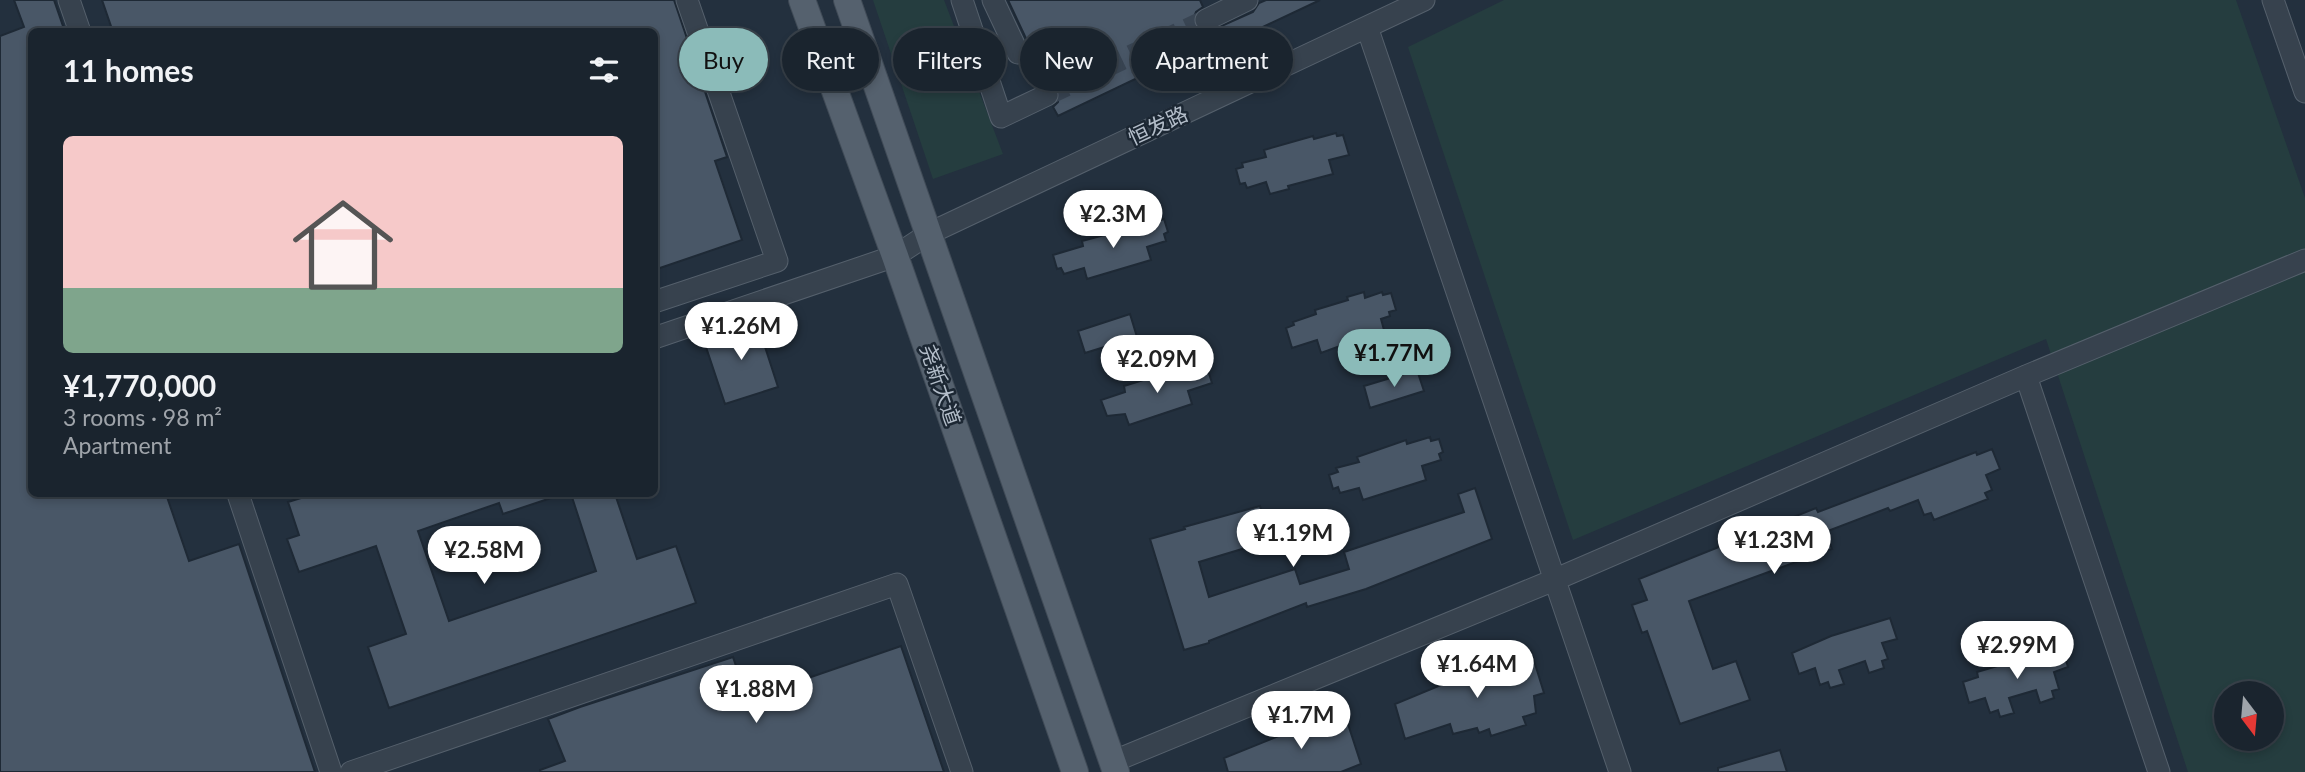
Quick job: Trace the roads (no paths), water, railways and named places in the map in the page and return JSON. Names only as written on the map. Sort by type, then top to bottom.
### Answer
[{"type":"main road","name":"尧新大道","points":[[802,0],[895,256],[1074,772]]},
{"type":"main road","name":"尧新大道","points":[[847,0],[1114,767]]},
{"type":"street","points":[[69,0],[79,28]]},
{"type":"street","points":[[658,301],[777,261],[687,0]]},
{"type":"street","points":[[962,0],[1001,117],[1047,95]]},
{"type":"street","points":[[993,0],[1018,54]]},
{"type":"street","points":[[1206,20],[1247,0]]},
{"type":"street","name":"恒发路","points":[[658,337],[895,256],[930,233],[1424,0]]},
{"type":"street","points":[[2273,0],[2305,92]]},
{"type":"street","points":[[1367,27],[1620,772]]},
{"type":"street","points":[[1114,767],[2026,376],[2305,260]]},
{"type":"street","points":[[2026,376],[2159,772]]},
{"type":"street","points":[[239,497],[331,772]]},
{"type":"street","points":[[351,772],[897,584],[962,772]]},
{"type":"tunnel","points":[[1047,95],[1206,20]]}]
